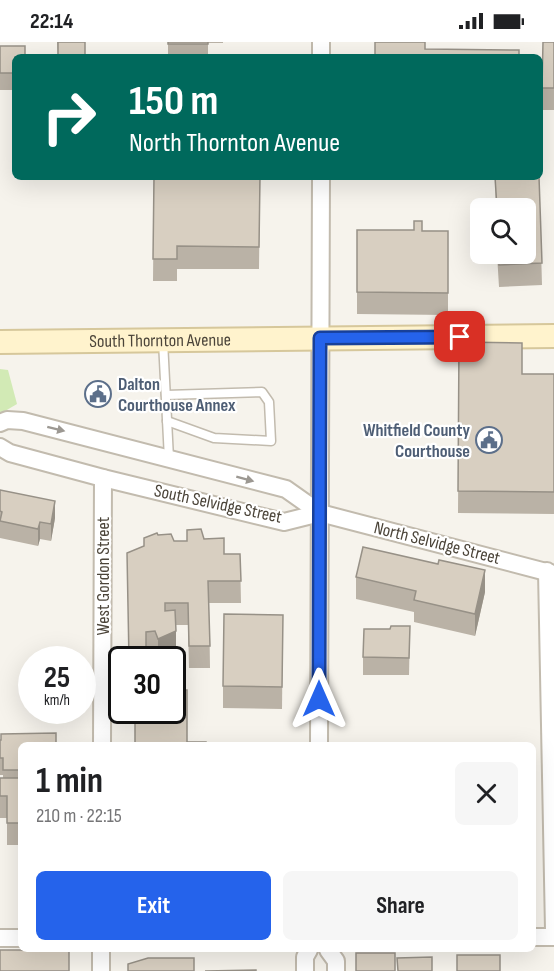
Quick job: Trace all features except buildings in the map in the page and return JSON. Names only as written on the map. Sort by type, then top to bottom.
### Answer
[{"type":"main road","name":"South Thornton Avenue","points":[[0,342],[554,336]]},
{"type":"street","points":[[319,742],[321,180]]},
{"type":"street","name":"South Selvidge Street","points":[[0,423],[7,420],[23,421],[286,489],[320,513]]},
{"type":"street","name":"South Selvidge Street","points":[[0,447],[10,453],[103,478],[284,522],[320,513]]},
{"type":"street","name":"West Gordon Street","points":[[102,742],[103,478]]},
{"type":"street","name":"North Selvidge Street","points":[[320,513],[551,573]]},
{"type":"street","points":[[551,573],[554,930]]},
{"type":"street","points":[[536,937],[554,937]]},
{"type":"street","points":[[0,938],[18,938]]},
{"type":"street","points":[[101,952],[101,971]]},
{"type":"street","points":[[305,971],[308,952]]},
{"type":"street","points":[[329,952],[336,961],[336,971]]},
{"type":"lane","points":[[163,340],[169,459]]},
{"type":"lane","points":[[166,395],[262,392],[269,402],[271,441],[214,438],[167,422]]},
{"type":"green space","points":[[0,369],[8,370],[17,404],[0,414]]},
{"type":"place","name":"Dalton Courthouse Annex","points":[[98,394]]},
{"type":"place","name":"Whitfield County Courthouse","points":[[489,440]]},
{"type":"route","points":[[319,699],[320,338],[460,337]]}]
